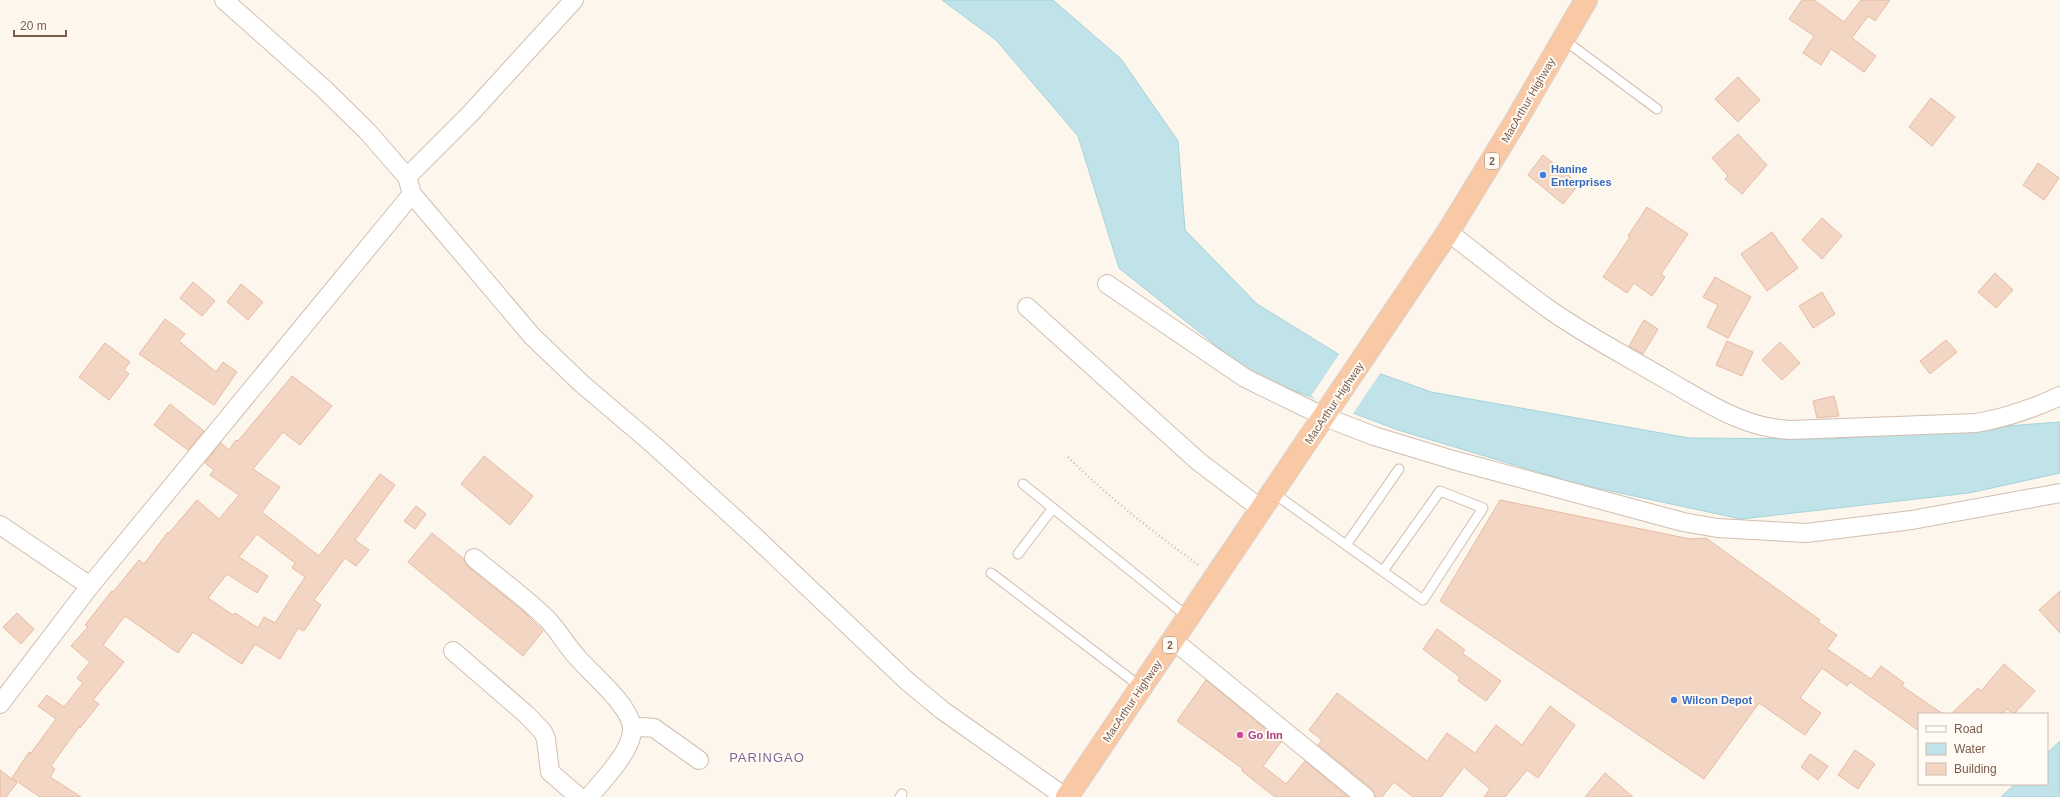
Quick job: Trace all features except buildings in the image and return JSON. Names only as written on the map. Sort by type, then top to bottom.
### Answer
[{"type":"highway","name":"MacArthur Highway","points":[[1066,797],[1448,232],[1514,124],[1586,0]]},
{"type":"street","points":[[224,0],[322,87],[367,131],[532,336],[581,383],[655,446],[907,680],[942,710],[1066,797]]},
{"type":"street","points":[[0,704],[90,586],[410,185],[471,113],[574,0]]},
{"type":"street","points":[[1448,232],[1550,310],[1590,335],[1720,410],[1755,425],[1772,429],[1790,430],[1976,423],[1999,419],[2029,410],[2060,396]]},
{"type":"street","points":[[1107,284],[1246,378],[1327,413],[1374,436],[1454,460],[1683,522],[1717,528],[1806,533],[1857,528],[1912,520],[2060,493]]},
{"type":"street","points":[[1027,307],[1198,461],[1267,500]]},
{"type":"street","points":[[0,525],[90,586]]},
{"type":"street","points":[[474,558],[546,618],[577,657],[616,699],[630,717],[633,730],[620,759],[589,797]]},
{"type":"street","points":[[1173,640],[1365,797]]},
{"type":"street","points":[[453,651],[527,715],[543,732],[546,739],[550,772],[579,797]]},
{"type":"street","points":[[633,730],[642,727],[654,728],[699,760]]},
{"type":"lane","points":[[1563,40],[1656,109]]},
{"type":"lane","points":[[1346,545],[1399,468]]},
{"type":"lane","points":[[1023,484],[1188,617]]},
{"type":"lane","points":[[1267,500],[1346,545],[1423,600],[1483,508],[1440,491],[1383,571]]},
{"type":"lane","points":[[1018,554],[1053,508]]},
{"type":"lane","points":[[991,573],[1141,687]]},
{"type":"path","points":[[1068,457],[1095,484],[1145,526],[1215,577]]},
{"type":"water","points":[[942,0],[1053,0],[1121,59],[1178,141],[1185,230],[1257,304],[1356,365],[1431,392],[1689,438],[1833,439],[2060,422],[2060,473],[1969,493],[1741,519],[1578,484],[1398,430],[1253,375],[1119,268],[1078,136],[996,40]]},
{"type":"water","points":[[2060,741],[2060,797],[2001,797],[2014,785],[2048,785],[2048,752]]},
{"type":"pier","points":[[1340,353],[1357,363],[1381,372],[1352,415],[1321,403],[1311,396]]},
{"type":"place","name":"Hanine Enterprises","points":[[1543,175]]},
{"type":"place","name":"Wilcon Depot","points":[[1674,700]]},
{"type":"place","name":"Go Inn","points":[[1240,735]]},
{"type":"district","name":"PARINGAO","points":[[767,757]]}]
